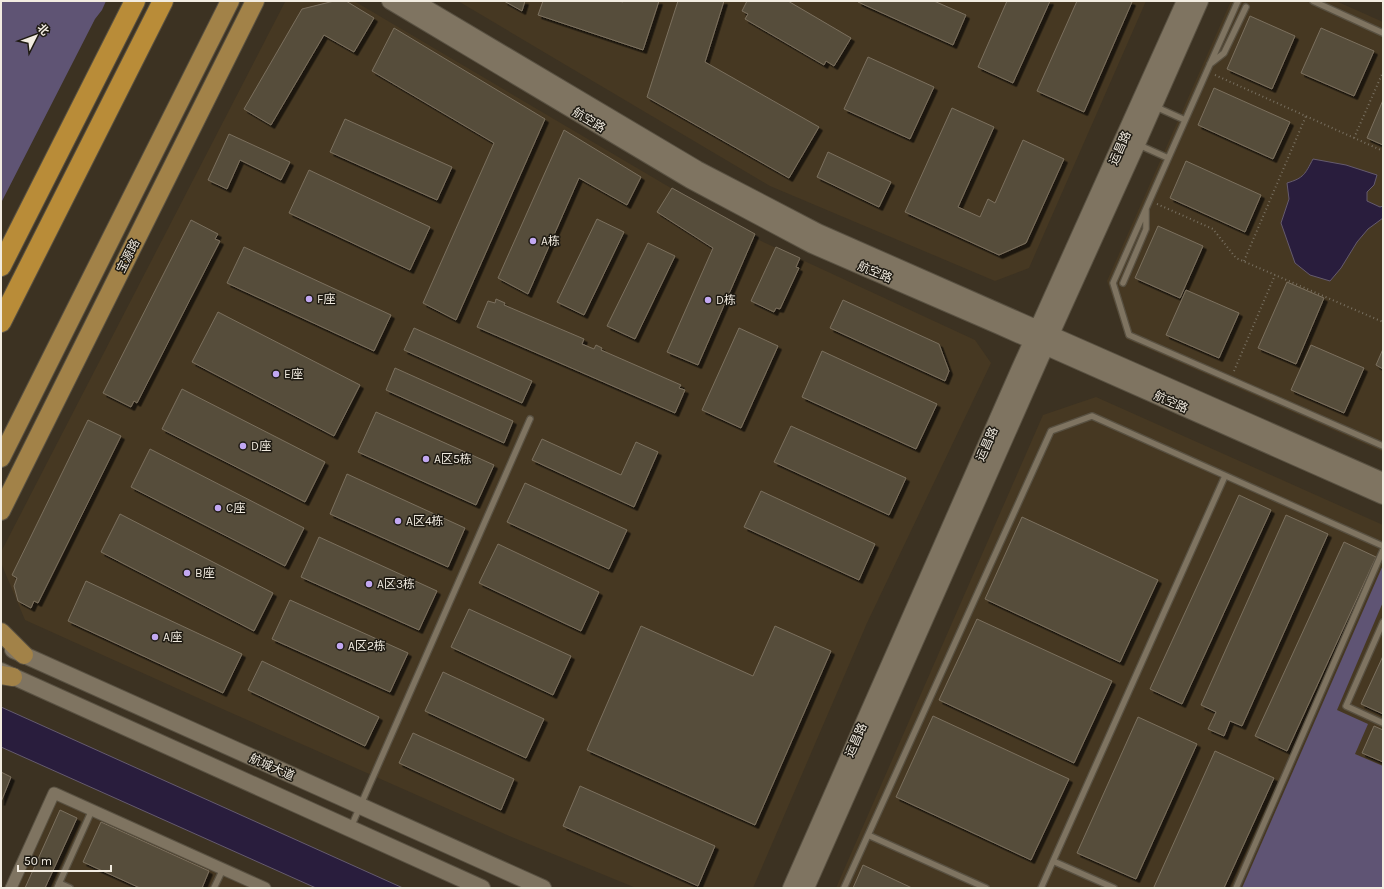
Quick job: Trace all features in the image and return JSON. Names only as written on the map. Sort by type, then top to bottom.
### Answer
[{"type":"highway","points":[[1,266],[135,1]]},
{"type":"highway","points":[[1,322],[163,1]]},
{"type":"main road","name":"宝源路","points":[[1,458],[230,1]]},
{"type":"main road","name":"宝源路","points":[[1,511],[255,1]]},
{"type":"main road","points":[[247,18],[268,1]]},
{"type":"main road","points":[[1,632],[24,655]]},
{"type":"street","name":"航空路","points":[[390,1],[690,180],[812,246],[1042,337],[1383,481]]},
{"type":"street","name":"航空路","points":[[414,1],[754,200],[818,232],[1383,496]]},
{"type":"street","name":"运昌路","points":[[791,888],[1131,142],[1148,103],[1186,1]]},
{"type":"street","name":"运昌路","points":[[1148,103],[1200,1]]},
{"type":"street","name":"运昌路","points":[[806,888],[1042,337]]},
{"type":"street","name":"航城大道","points":[[1,645],[543,888]]},
{"type":"street","name":"航城大道","points":[[5,674],[482,888]]},
{"type":"street","points":[[11,888],[54,793],[265,888]]},
{"type":"lane","points":[[1238,1],[1113,283],[1129,335],[1383,446]]},
{"type":"lane","points":[[1313,1],[1383,33]]},
{"type":"lane","points":[[1210,64],[1224,53],[1246,7]]},
{"type":"lane","points":[[1148,103],[1185,120]]},
{"type":"lane","points":[[1131,142],[1168,158]]},
{"type":"lane","points":[[1123,282],[1146,229],[1148,203]]},
{"type":"lane","points":[[844,888],[1051,432],[1092,416],[1383,546]]},
{"type":"lane","points":[[350,829],[530,419]]},
{"type":"lane","points":[[1041,888],[1225,476]]},
{"type":"lane","points":[[1236,888],[1383,550]]},
{"type":"lane","points":[[1383,622],[1346,706],[1383,723]]},
{"type":"lane","points":[[70,888],[58,886],[92,810]]},
{"type":"lane","points":[[868,835],[986,888]]},
{"type":"lane","points":[[1053,862],[1114,888]]},
{"type":"lane","points":[[214,888],[223,869]]},
{"type":"path","points":[[1206,71],[1383,151]]},
{"type":"path","points":[[1354,138],[1383,72]]},
{"type":"path","points":[[1244,261],[1306,116]]},
{"type":"path","points":[[1148,203],[1213,229],[1236,258],[1383,322]]},
{"type":"path","points":[[1231,379],[1275,275]]},
{"type":"shaded area","points":[[1,1],[106,1],[102,10],[95,19],[1,203]]},
{"type":"shaded area","points":[[354,1],[759,240],[975,340],[991,363],[867,623],[753,888],[636,888],[507,835],[25,620],[1,563],[1,552],[285,2]]},
{"type":"shaded area","points":[[458,1],[1146,1],[1029,268],[995,281],[770,186]]},
{"type":"shaded area","points":[[1231,1],[1336,1],[1383,22],[1383,452],[1126,339],[1107,281]]},
{"type":"shaded area","points":[[1313,159],[1346,165],[1377,175],[1374,185],[1367,192],[1367,201],[1380,207],[1383,206],[1383,218],[1368,229],[1357,242],[1341,268],[1330,281],[1310,275],[1295,263],[1281,223],[1289,199],[1287,183],[1301,177]]},
{"type":"shaded area","points":[[1096,397],[1383,525],[1383,888],[836,888],[1043,415]]},
{"type":"shaded area","points":[[1383,565],[1383,602],[1337,710],[1368,724],[1355,754],[1383,766],[1383,888],[1242,888]]},
{"type":"shaded area","points":[[1,707],[403,888],[316,888],[1,747]]},
{"type":"shaded area","points":[[54,793],[265,888],[11,888]]},
{"type":"building","points":[[334,1],[346,1],[374,18],[354,52],[324,35],[271,125],[244,109],[302,9]]},
{"type":"building","points":[[504,1],[525,1],[522,11]]},
{"type":"building","points":[[543,1],[659,1],[643,50],[538,15]]},
{"type":"building","points":[[678,1],[724,1],[705,62],[819,127],[789,178],[647,97]]},
{"type":"building","points":[[747,1],[788,1],[851,38],[834,66],[826,61],[824,65],[745,19],[748,14],[742,11]]},
{"type":"building","points":[[934,1],[966,15],[953,45],[858,2]]},
{"type":"building","points":[[1007,1],[1050,1],[1013,83],[978,67]]},
{"type":"building","points":[[1077,1],[1132,2],[1084,112],[1037,91]]},
{"type":"building","points":[[1250,16],[1295,36],[1272,89],[1227,69]]},
{"type":"building","points":[[394,28],[545,119],[456,320],[423,303],[494,143],[372,71]]},
{"type":"building","points":[[1321,28],[1374,51],[1354,96],[1301,73]]},
{"type":"building","points":[[868,57],[934,87],[910,139],[844,109]]},
{"type":"building","points":[[1214,88],[1290,122],[1273,159],[1198,125]]},
{"type":"building","points":[[1383,100],[1383,145],[1367,138]]},
{"type":"building","points":[[952,108],[994,127],[958,207],[980,217],[988,199],[995,203],[1023,140],[1064,159],[1026,243],[999,255],[905,212]]},
{"type":"building","points":[[345,119],[452,167],[437,200],[330,152]]},
{"type":"building","name":"A栋","points":[[564,130],[641,177],[627,205],[579,178],[528,294],[498,278]]},
{"type":"building","points":[[229,134],[290,162],[281,180],[240,160],[227,189],[208,180]]},
{"type":"building","points":[[828,152],[891,182],[879,207],[817,177]]},
{"type":"building","points":[[1186,161],[1261,195],[1245,232],[1170,198]]},
{"type":"building","points":[[309,170],[430,227],[410,270],[289,213]]},
{"type":"building","name":"D栋","points":[[672,188],[755,234],[698,365],[667,352],[713,248],[657,212]]},
{"type":"building","points":[[597,219],[624,232],[584,315],[557,302]]},
{"type":"building","points":[[191,220],[218,234],[215,239],[220,241],[137,403],[134,401],[131,407],[103,393]]},
{"type":"building","points":[[1158,226],[1203,246],[1180,298],[1135,278]]},
{"type":"building","points":[[648,243],[675,256],[635,339],[607,326]]},
{"type":"building","name":"F座","points":[[244,247],[391,315],[374,351],[227,283]]},
{"type":"building","points":[[776,247],[800,258],[796,267],[799,268],[780,309],[776,308],[774,312],[751,301]]},
{"type":"building","points":[[1287,282],[1324,298],[1296,364],[1258,348]]},
{"type":"building","points":[[1186,290],[1239,313],[1219,358],[1166,335]]},
{"type":"building","points":[[496,299],[505,303],[504,305],[584,339],[582,344],[594,349],[596,345],[602,348],[601,350],[681,385],[679,388],[685,390],[675,413],[477,327],[488,301],[495,303]]},
{"type":"building","points":[[843,300],[939,344],[949,371],[945,381],[830,328]]},
{"type":"building","name":"E座","points":[[218,312],[360,385],[334,436],[192,362]]},
{"type":"building","points":[[414,328],[532,381],[522,403],[404,350]]},
{"type":"building","name":"D栋","points":[[739,328],[778,346],[741,428],[702,410]]},
{"type":"building","points":[[1311,345],[1364,368],[1344,413],[1291,390]]},
{"type":"building","points":[[1383,349],[1383,369],[1376,365]]},
{"type":"building","points":[[822,351],[937,404],[916,449],[802,397]]},
{"type":"building","points":[[395,368],[513,421],[504,443],[386,390]]},
{"type":"building","name":"D座","points":[[182,389],[325,462],[305,502],[162,429]]},
{"type":"building","name":"A区5栋","points":[[376,412],[494,465],[476,505],[358,452]]},
{"type":"building","points":[[88,420],[121,436],[38,603],[34,601],[31,608],[18,601],[14,586],[17,578],[12,575]]},
{"type":"building","points":[[791,426],[906,478],[889,515],[774,462]]},
{"type":"building","points":[[542,439],[621,475],[636,442],[658,452],[634,507],[532,460]]},
{"type":"building","name":"C座","points":[[150,449],[304,528],[285,566],[131,487]]},
{"type":"building","name":"A区4栋","points":[[347,474],[465,528],[448,567],[330,514]]},
{"type":"building","points":[[525,483],[627,530],[609,569],[507,522]]},
{"type":"building","points":[[761,491],[875,544],[859,580],[744,527]]},
{"type":"building","points":[[1239,495],[1271,510],[1182,704],[1150,689]]},
{"type":"building","name":"B座","points":[[120,514],[273,593],[254,631],[101,552]]},
{"type":"building","points":[[1286,515],[1328,534],[1242,726],[1230,721],[1224,736],[1208,729],[1216,712],[1201,705]]},
{"type":"building","points":[[1022,517],[1158,580],[1120,662],[985,599]]},
{"type":"building","name":"A区3栋","points":[[319,537],[437,591],[419,630],[301,577]]},
{"type":"building","points":[[1344,542],[1376,557],[1287,751],[1255,736]]},
{"type":"building","points":[[498,544],[599,592],[581,631],[479,583]]},
{"type":"building","name":"A座","points":[[86,581],[242,654],[223,693],[68,621]]},
{"type":"building","name":"A区2栋","points":[[290,600],[408,653],[390,692],[272,639]]},
{"type":"building","points":[[469,609],[571,656],[553,695],[451,647]]},
{"type":"building","points":[[977,619],[1112,681],[1074,763],[939,700]]},
{"type":"building","points":[[641,626],[753,676],[775,626],[831,651],[755,825],[587,750]]},
{"type":"building","points":[[1383,656],[1383,714],[1361,704]]},
{"type":"building","points":[[262,661],[379,717],[365,746],[248,690]]},
{"type":"building","points":[[443,672],[544,719],[526,758],[425,711]]},
{"type":"building","points":[[933,716],[1069,779],[1031,860],[896,797]]},
{"type":"building","points":[[1138,717],[1197,744],[1136,879],[1077,853]]},
{"type":"building","points":[[1374,726],[1383,730],[1383,762],[1362,753]]},
{"type":"building","points":[[413,733],[514,779],[501,810],[399,763]]},
{"type":"building","points":[[1215,751],[1274,778],[1224,888],[1156,888],[1154,887]]},
{"type":"building","points":[[1,772],[11,777],[1,802]]},
{"type":"building","points":[[580,786],[715,846],[698,886],[563,826]]},
{"type":"building","points":[[60,810],[77,818],[45,888],[25,888]]},
{"type":"building","points":[[101,822],[209,871],[202,888],[140,888],[83,862]]},
{"type":"building","points":[[863,865],[912,888],[853,888]]},
{"type":"place","name":"A栋","points":[[533,241]]},
{"type":"place","name":"F座","points":[[309,299]]},
{"type":"place","name":"D栋","points":[[708,300]]},
{"type":"place","name":"E座","points":[[276,374]]},
{"type":"place","name":"D座","points":[[243,446]]},
{"type":"place","name":"A区5栋","points":[[426,459]]},
{"type":"place","name":"C座","points":[[218,508]]},
{"type":"place","name":"A区4栋","points":[[398,521]]},
{"type":"place","name":"B座","points":[[187,573]]},
{"type":"place","name":"A区3栋","points":[[369,584]]},
{"type":"place","name":"A座","points":[[155,637]]},
{"type":"place","name":"A区2栋","points":[[340,646]]}]
